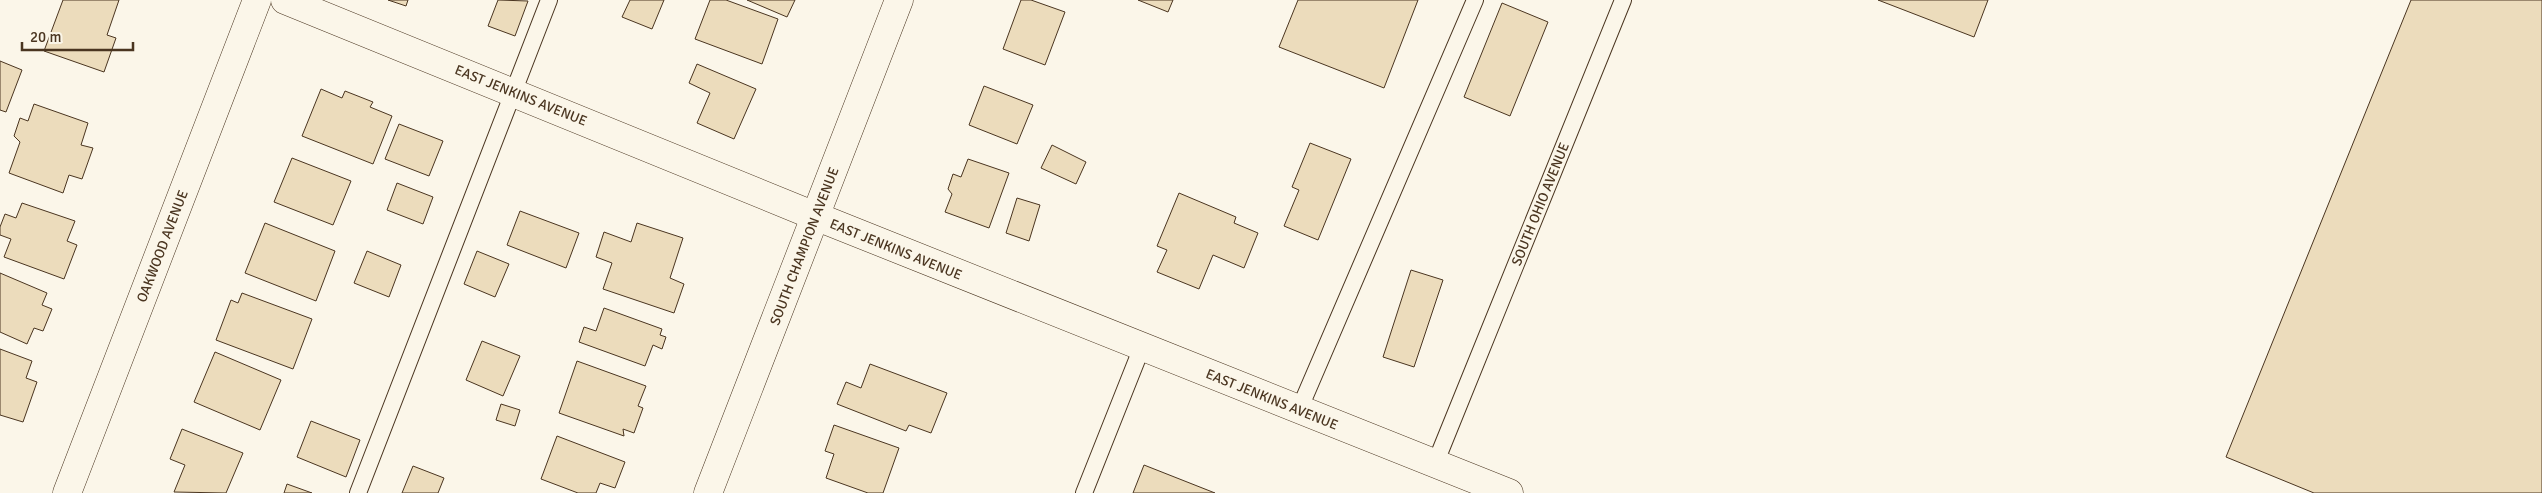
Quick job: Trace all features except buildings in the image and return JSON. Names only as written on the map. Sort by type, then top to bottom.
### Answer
[{"type":"street","name":"OAKWOOD AVENUE","points":[[67,493],[257,0]]},
{"type":"street","name":"EAST JENKINS AVENUE","points":[[285,0],[816,216],[1509,493]]},
{"type":"street","name":"SOUTH CHAMPION AVENUE","points":[[708,493],[899,0]]},
{"type":"lane","points":[[358,493],[549,0]]},
{"type":"lane","points":[[1299,410],[1475,0]]},
{"type":"lane","name":"SOUTH OHIO AVENUE","points":[[1435,464],[1623,0]]},
{"type":"lane","points":[[1084,493],[1142,347]]}]
